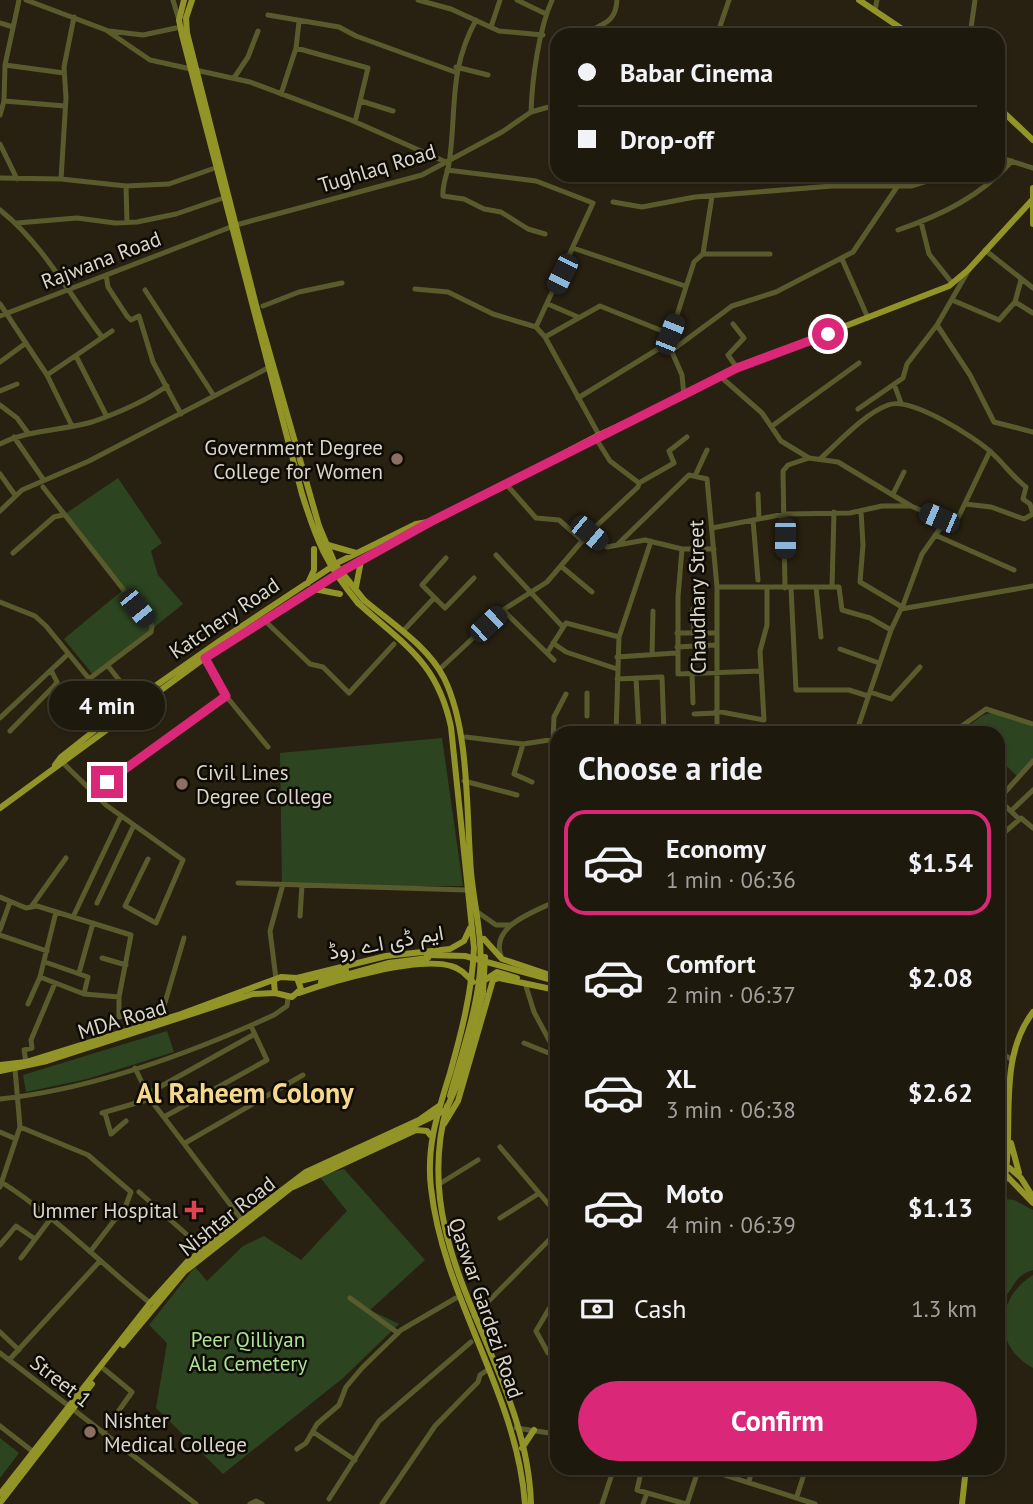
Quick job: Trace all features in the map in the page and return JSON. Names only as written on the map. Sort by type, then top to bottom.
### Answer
[{"type":"main road","points":[[184,0],[178,27],[302,494],[323,555],[335,577],[361,602],[424,652],[443,676],[452,698],[461,737],[476,911],[481,938],[475,1007],[441,1128],[436,1164],[438,1202],[461,1281],[503,1384],[513,1429],[522,1448],[531,1504]]},
{"type":"main road","points":[[192,0],[186,18],[187,33],[296,448],[324,542],[361,602]]},
{"type":"main road","points":[[859,0],[901,28]]},
{"type":"main road","points":[[1005,114],[1033,140]]},
{"type":"main road","points":[[1033,188],[1033,223]]},
{"type":"main road","name":"Katchery Road","points":[[223,642],[264,620],[310,587],[324,572],[430,522],[597,436],[684,397],[737,368],[952,283],[968,270],[1032,199]]},
{"type":"main road","points":[[328,545],[360,556],[356,587]]},
{"type":"main road","points":[[314,549],[314,570],[310,587],[340,594]]},
{"type":"main road","name":"Katchery Road","points":[[0,807],[81,751],[158,688],[223,642],[310,587],[328,580],[360,556]]},
{"type":"main road","name":"Qaswar Gardezi Road","points":[[361,602],[421,659],[446,704],[457,779],[471,927],[473,982],[432,1138],[431,1187],[439,1229],[464,1308],[513,1429],[525,1504]]},
{"type":"main road","name":"Katchery Road","points":[[53,768],[76,744],[118,712],[158,688]]},
{"type":"main road","points":[[118,712],[123,719]]},
{"type":"main road","points":[[76,744],[81,751]]},
{"type":"main road","name":"ایم ڈی اے روڈ","points":[[299,979],[386,956],[450,949],[464,941],[471,927]]},
{"type":"main road","points":[[481,938],[502,959],[550,978]]},
{"type":"main road","name":"Nishtar Road","points":[[71,1408],[150,1303],[203,1249],[303,1179],[446,1110],[461,1076],[483,993],[485,980],[481,938]]},
{"type":"main road","points":[[428,956],[465,959],[550,979]]},
{"type":"main road","name":"ایم ڈی اے روڈ","points":[[299,979],[389,960],[428,956]]},
{"type":"main road","name":"ایم ڈی اے روڈ","points":[[300,991],[363,969],[428,956]]},
{"type":"main road","name":"ایم ڈی اے روڈ","points":[[300,991],[414,965],[450,965],[465,973],[473,982]]},
{"type":"main road","points":[[485,980],[497,972],[524,982]]},
{"type":"main road","points":[[441,1128],[458,1101],[493,980],[499,978],[550,988]]},
{"type":"main road","points":[[46,1058],[253,994],[275,993],[288,998],[300,991],[299,979]]},
{"type":"main road","name":"MDA Road","points":[[0,1071],[15,1069],[165,1019],[251,987],[299,979]]},
{"type":"main road","points":[[275,981],[275,993]]},
{"type":"main road","points":[[1005,1143],[1012,1060],[1020,1032],[1033,1012]]},
{"type":"main road","name":"MDA Road","points":[[0,1065],[46,1058]]},
{"type":"main road","points":[[293,1185],[335,1157],[419,1121],[439,1106]]},
{"type":"main road","points":[[293,1185],[416,1130],[428,1131],[432,1138]]},
{"type":"main road","points":[[1007,1131],[1021,1178],[1033,1200]]},
{"type":"main road","points":[[1005,1169],[1021,1178]]},
{"type":"main road","points":[[1005,1171],[1033,1200]]},
{"type":"main road","name":"Nishtar Road","points":[[0,1494],[184,1272],[293,1185]]},
{"type":"main road","points":[[1005,1192],[1011,1189],[1023,1191]]},
{"type":"main road","points":[[522,1448],[534,1430]]},
{"type":"main road","name":"Nishtar Road","points":[[0,1503],[35,1453]]},
{"type":"main road","points":[[962,1504],[965,1475]]},
{"type":"street","points":[[0,115],[4,101],[5,65],[19,0]]},
{"type":"street","points":[[26,0],[106,30],[149,60],[234,78],[355,122],[448,165],[537,181],[592,202],[586,223],[576,235],[536,327]]},
{"type":"street","points":[[106,30],[144,35],[178,27],[173,0]]},
{"type":"street","points":[[418,0],[438,4],[510,33],[543,35]]},
{"type":"street","points":[[491,27],[500,0]]},
{"type":"street","points":[[517,0],[546,14]]},
{"type":"street","points":[[531,112],[533,78],[546,14],[552,0]]},
{"type":"street","points":[[598,28],[608,23],[616,11],[617,0]]},
{"type":"street","points":[[719,28],[729,0]]},
{"type":"street","points":[[875,10],[877,0]]},
{"type":"street","points":[[971,28],[975,0]]},
{"type":"street","points":[[268,15],[339,27],[356,36],[455,70],[488,75]]},
{"type":"street","points":[[61,179],[64,73],[74,17]]},
{"type":"street","points":[[476,20],[455,70],[457,100],[450,122],[443,196],[464,199],[484,209],[501,212],[528,229],[545,234]]},
{"type":"street","points":[[281,94],[296,48],[299,22]]},
{"type":"street","points":[[0,23],[13,27]]},
{"type":"street","points":[[234,78],[254,46],[258,31]]},
{"type":"street","points":[[296,48],[368,68],[355,122]]},
{"type":"street","points":[[5,65],[64,73]]},
{"type":"street","points":[[4,101],[65,106]]},
{"type":"street","points":[[361,101],[393,111]]},
{"type":"street","name":"Tughlaq Road","points":[[214,234],[236,225],[422,175],[448,165],[531,112],[550,107]]},
{"type":"street","points":[[0,144],[17,178]]},
{"type":"street","points":[[1005,159],[1033,168]]},
{"type":"street","points":[[1005,167],[1012,161]]},
{"type":"street","points":[[0,178],[61,179],[126,186],[169,184],[212,169]]},
{"type":"street","points":[[671,351],[732,306],[776,292],[842,259],[860,246],[895,186],[895,182]]},
{"type":"street","points":[[613,202],[642,207],[712,196],[895,186],[914,182]]},
{"type":"street","points":[[898,230],[966,201],[988,182]]},
{"type":"street","points":[[126,186],[127,222]]},
{"type":"street","points":[[684,397],[682,375],[668,343],[694,262],[703,254],[712,196]]},
{"type":"street","points":[[17,223],[77,218],[127,222],[176,214],[220,199]]},
{"type":"street","points":[[0,210],[17,223],[43,253],[67,291],[102,337]]},
{"type":"street","points":[[920,222],[929,254],[952,283]]},
{"type":"street","name":"Rajwana Road","points":[[0,316],[214,234]]},
{"type":"street","points":[[572,248],[685,286]]},
{"type":"street","points":[[985,250],[1033,288]]},
{"type":"street","points":[[703,254],[770,254]]},
{"type":"street","points":[[842,259],[868,318]]},
{"type":"street","points":[[858,409],[904,377],[910,360],[937,325],[968,270]]},
{"type":"street","points":[[106,275],[108,287],[127,316],[131,320],[139,316],[153,362],[181,414]]},
{"type":"street","points":[[952,300],[999,320],[1015,302],[1021,280]]},
{"type":"street","points":[[263,306],[299,292],[342,283]]},
{"type":"street","points":[[415,289],[448,292],[492,314],[536,327],[545,337],[610,461],[639,483]]},
{"type":"street","points":[[145,290],[214,396]]},
{"type":"street","points":[[1015,302],[1033,313]]},
{"type":"street","points":[[0,304],[47,375],[72,426]]},
{"type":"street","points":[[548,304],[578,317]]},
{"type":"street","points":[[545,337],[600,306],[670,334]]},
{"type":"street","points":[[733,324],[744,338],[728,355],[737,368]]},
{"type":"street","points":[[937,325],[975,384],[995,422],[1033,432]]},
{"type":"street","points":[[47,375],[112,331]]},
{"type":"street","points":[[0,362],[26,343]]},
{"type":"street","points":[[578,398],[668,343]]},
{"type":"street","points":[[76,356],[106,415]]},
{"type":"street","points":[[772,426],[859,363]]},
{"type":"street","points":[[0,511],[15,495],[43,479],[89,461],[266,369]]},
{"type":"street","points":[[721,377],[743,394],[772,426],[781,441],[809,458]]},
{"type":"street","points":[[0,391],[17,384]]},
{"type":"street","points":[[894,384],[901,403]]},
{"type":"street","points":[[0,444],[13,437],[72,426],[134,406],[167,386]]},
{"type":"street","points":[[821,458],[881,408],[901,403],[956,427],[990,451],[1010,475],[1026,487],[1024,499],[1030,504],[1033,514],[1024,519],[991,507],[965,504]]},
{"type":"street","points":[[0,405],[17,418],[28,433]]},
{"type":"street","points":[[13,437],[43,479]]},
{"type":"street","points":[[442,667],[503,610],[547,582],[589,533],[639,483],[674,463],[669,451],[687,437]]},
{"type":"street","points":[[617,545],[692,475],[707,450]]},
{"type":"street","points":[[858,726],[915,568],[944,523],[958,518],[990,451]]},
{"type":"street","points":[[920,667],[891,699],[849,690],[796,690],[788,588],[784,468],[809,458],[838,462],[911,506],[950,523]]},
{"type":"street","points":[[893,494],[904,472]]},
{"type":"street","points":[[0,474],[15,495]]},
{"type":"street","name":"Chaudhary Street","points":[[692,475],[707,479],[712,527],[717,587],[717,726]]},
{"type":"street","points":[[506,484],[536,518],[559,520],[583,541]]},
{"type":"street","points":[[43,487],[152,626],[151,632],[89,679]]},
{"type":"street","points":[[758,494],[758,580]]},
{"type":"street","points":[[712,527],[785,514],[911,506]]},
{"type":"street","points":[[862,511],[860,582],[902,608],[1033,586]]},
{"type":"street","points":[[832,587],[834,512]]},
{"type":"street","points":[[13,553],[54,517],[63,515]]},
{"type":"street","points":[[589,533],[607,547],[651,541],[682,549],[714,549]]},
{"type":"street","points":[[935,535],[1014,570]]},
{"type":"street","points":[[616,726],[618,638],[651,541]]},
{"type":"street","points":[[682,549],[677,633],[678,674],[761,671]]},
{"type":"street","points":[[496,555],[562,626]]},
{"type":"street","points":[[446,558],[422,585],[445,608],[474,578]]},
{"type":"street","points":[[562,567],[592,592]]},
{"type":"street","points":[[717,587],[841,589],[842,610],[870,618],[891,630]]},
{"type":"street","points":[[816,587],[821,637]]},
{"type":"street","points":[[694,714],[716,712],[764,720],[760,647],[767,625],[767,588]]},
{"type":"street","points":[[404,630],[434,598]]},
{"type":"street","points":[[0,602],[35,616],[58,637],[68,654],[108,702]]},
{"type":"street","points":[[694,609],[694,633]]},
{"type":"street","points":[[503,610],[554,660]]},
{"type":"street","points":[[652,655],[653,611]]},
{"type":"street","points":[[264,620],[310,664],[323,667],[349,693],[394,644]]},
{"type":"street","points":[[547,653],[562,626],[567,623],[618,638]]},
{"type":"street","points":[[677,633],[716,633]]},
{"type":"street","points":[[553,643],[565,652],[617,669]]},
{"type":"street","points":[[617,657],[652,655],[715,645]]},
{"type":"street","points":[[841,649],[879,663]]},
{"type":"street","points":[[0,718],[68,654]]},
{"type":"street","points":[[203,656],[226,696],[268,747]]},
{"type":"street","points":[[108,666],[135,700]]},
{"type":"street","points":[[10,731],[57,682],[51,670]]},
{"type":"street","points":[[692,674],[692,702]]},
{"type":"street","points":[[617,679],[662,677],[664,726]]},
{"type":"street","points":[[636,678],[639,726]]},
{"type":"street","points":[[587,693],[587,716]]},
{"type":"street","points":[[554,726],[554,716],[566,694]]},
{"type":"street","points":[[24,695],[36,705]]},
{"type":"street","points":[[107,782],[226,696]]},
{"type":"street","points":[[962,726],[985,709],[992,708],[1033,724]]},
{"type":"street","points":[[466,737],[523,744],[550,740]]},
{"type":"street","points":[[523,744],[513,774],[532,782]]},
{"type":"street","points":[[1005,791],[1033,761]]},
{"type":"street","points":[[63,763],[121,816],[183,861],[156,922],[125,906],[148,859]]},
{"type":"street","points":[[464,781],[517,795]]},
{"type":"street","points":[[1011,811],[1033,790]]},
{"type":"street","points":[[1005,805],[1019,819]]},
{"type":"street","points":[[73,917],[121,816]]},
{"type":"street","points":[[1006,831],[1019,819],[1024,818],[1033,828]]},
{"type":"street","points":[[97,902],[134,825]]},
{"type":"street","points":[[30,906],[66,858]]},
{"type":"street","points":[[238,883],[466,890]]},
{"type":"street","points":[[275,981],[270,931],[283,884]]},
{"type":"street","points":[[300,916],[302,885]]},
{"type":"street","points":[[0,897],[26,908],[30,906],[56,912],[132,936],[120,997],[120,1017],[164,1006]]},
{"type":"street","points":[[0,930],[10,902]]},
{"type":"street","points":[[502,959],[498,944],[500,936],[511,925],[550,904]]},
{"type":"street","points":[[476,911],[496,925],[511,925]]},
{"type":"street","points":[[28,1004],[45,962],[56,912]]},
{"type":"street","points":[[79,973],[93,923]]},
{"type":"street","points":[[0,935],[47,951]]},
{"type":"street","points":[[165,1019],[164,1006],[184,938]]},
{"type":"street","points":[[102,958],[126,965]]},
{"type":"street","points":[[45,962],[89,979],[84,994]]},
{"type":"street","points":[[40,977],[84,994],[120,997]]},
{"type":"street","points":[[524,982],[534,1012],[550,1043]]},
{"type":"street","points":[[26,1062],[24,1050],[32,1048],[31,1040],[55,983]]},
{"type":"street","points":[[0,1099],[20,1097],[135,1068],[251,1026],[285,1008],[289,1002],[288,998]]},
{"type":"street","points":[[164,1117],[267,1060],[251,1026]]},
{"type":"street","points":[[126,1121],[111,1134],[104,1113],[148,1097],[253,1035]]},
{"type":"street","points":[[524,1043],[550,1053]]},
{"type":"street","points":[[1005,1055],[1012,1060]]},
{"type":"street","points":[[135,1068],[148,1097],[242,1220]]},
{"type":"street","points":[[15,1069],[20,1097],[20,1127],[1,1184],[52,1217],[99,1262],[150,1303]]},
{"type":"street","points":[[185,1143],[303,1075]]},
{"type":"street","points":[[20,1127],[88,1155],[131,1192],[126,1205],[90,1252]]},
{"type":"street","points":[[0,1132],[16,1139]]},
{"type":"street","points":[[500,1147],[550,1207]]},
{"type":"street","points":[[441,1183],[478,1160]]},
{"type":"street","points":[[139,1192],[203,1249]]},
{"type":"street","points":[[500,1218],[538,1194]]},
{"type":"street","points":[[21,1258],[52,1217]]},
{"type":"street","points":[[0,1245],[16,1226],[35,1239]]},
{"type":"street","points":[[474,1315],[550,1239]]},
{"type":"street","points":[[9,1360],[99,1262]]},
{"type":"street","points":[[350,1298],[398,1333]]},
{"type":"street","points":[[297,1449],[339,1405],[346,1387],[362,1368],[398,1333],[456,1298]]},
{"type":"street","points":[[550,1309],[536,1331],[550,1354]]},
{"type":"street","points":[[0,1332],[19,1350]]},
{"type":"street","points":[[329,1499],[379,1421],[471,1342]]},
{"type":"street","name":"Street 1","points":[[0,1353],[195,1504]]},
{"type":"street","points":[[103,1433],[132,1392],[104,1369]]},
{"type":"street","points":[[382,1504],[435,1426],[478,1382],[480,1375],[489,1369]]},
{"type":"street","points":[[0,1426],[35,1453]]},
{"type":"street","points":[[513,1429],[550,1433]]},
{"type":"street","points":[[313,1432],[355,1460]]},
{"type":"street","points":[[602,1504],[612,1475]]},
{"type":"street","points":[[640,1475],[636,1489],[687,1504],[698,1475]]},
{"type":"street","points":[[727,1475],[815,1504]]},
{"type":"street","points":[[749,1482],[750,1475]]},
{"type":"street","points":[[797,1496],[804,1475]]},
{"type":"street","points":[[643,1504],[647,1493]]},
{"type":"street","points":[[250,1504],[256,1501],[262,1504]]},
{"type":"green space","points":[[118,478],[162,543],[151,551],[158,575],[183,604],[94,676],[64,639],[124,589],[65,514]]},
{"type":"green space","points":[[996,712],[1033,727],[1033,761],[1018,777],[1005,765],[1005,726],[969,726],[983,715]]},
{"type":"green space","points":[[442,738],[463,886],[282,886],[280,753]]},
{"type":"green space","points":[[167,1031],[174,1052],[87,1079],[26,1092],[23,1075]]},
{"type":"green space","name":"Peer Qilliyan Ala Cemetery","points":[[344,1169],[425,1260],[370,1310],[399,1324],[343,1378],[223,1474],[156,1408],[167,1343],[149,1325],[195,1267],[207,1281],[243,1246],[264,1236],[301,1260],[347,1211],[319,1176]]},
{"type":"green space","points":[[1005,1199],[1014,1200],[1033,1210],[1033,1270],[1020,1277],[1005,1296]]},
{"type":"green space","points":[[1033,1275],[1033,1368],[1020,1359],[1010,1347],[1005,1335],[1006,1309],[1021,1285]]},
{"type":"green space","points":[[0,1438],[19,1453],[0,1478]]},
{"type":"place","name":"Government Degree College for Women","points":[[397,459]]},
{"type":"place","name":"Civil Lines Degree College","points":[[182,784]]},
{"type":"place","name":"Ummer Hospital","points":[[194,1210]]},
{"type":"place","name":"Nishter Medical College","points":[[90,1432]]},
{"type":"district","name":"Al Raheem Colony","points":[[245,1092]]},
{"type":"route","points":[[107,782],[226,696],[205,658],[286,605],[430,522],[599,435],[684,397],[737,368],[828,334]]}]
